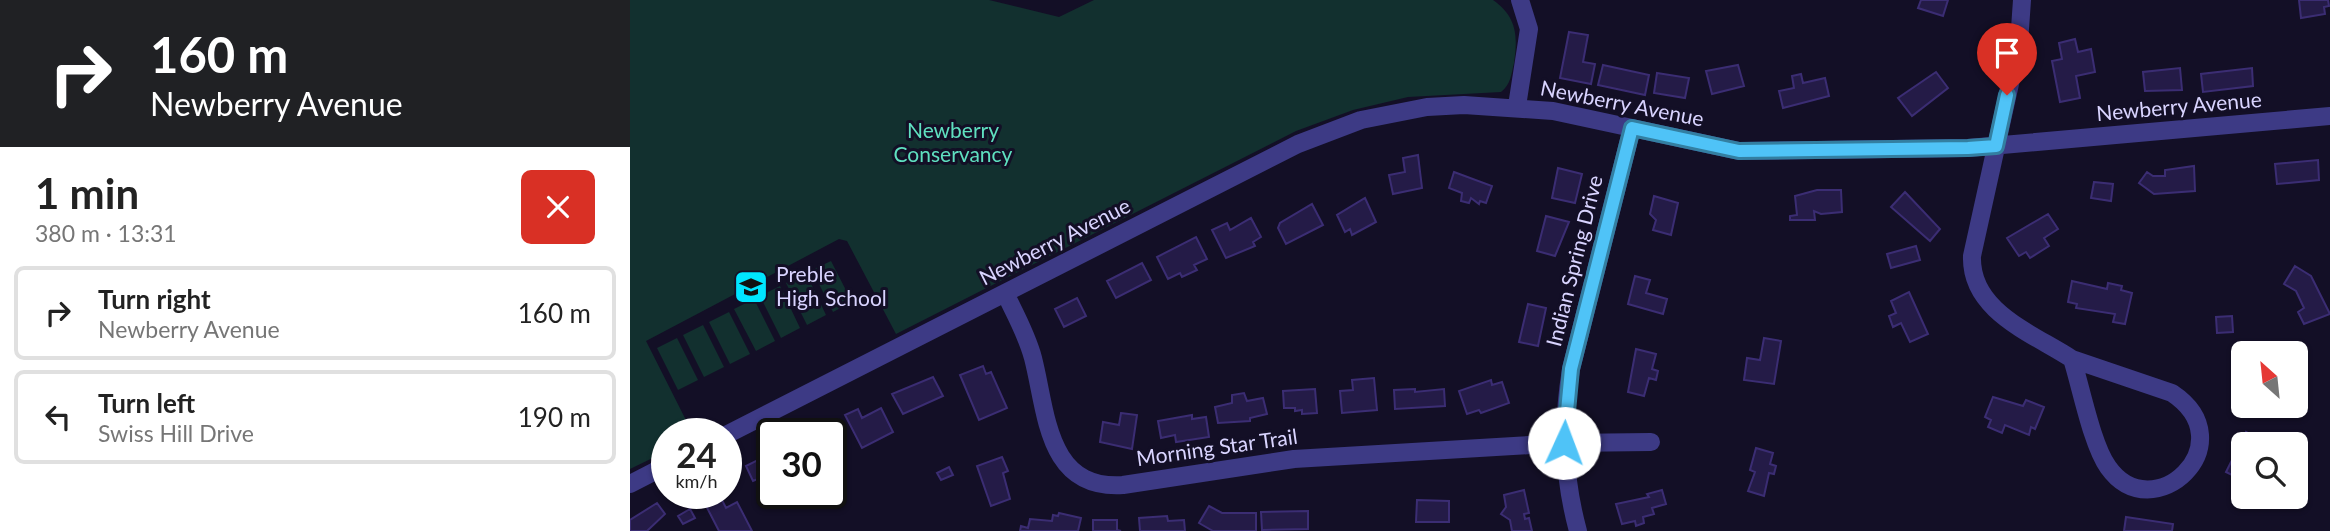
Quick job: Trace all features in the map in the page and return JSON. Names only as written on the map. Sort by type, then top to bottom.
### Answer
[{"type":"street","points":[[1517,106],[1529,29],[1520,0]]},
{"type":"street","points":[[2022,0],[2019,43],[1972,256],[1975,284],[1996,310],[2072,359],[2172,393],[2182,400],[2192,411],[2200,435],[2196,457],[2186,473],[2169,485],[2140,488],[2126,484],[2110,471],[2099,450],[2072,359]]},
{"type":"street","name":"Newberry Avenue","points":[[742,427],[1326,132],[1361,120],[1427,107],[1517,106],[1739,151],[1996,146],[2330,116]]},
{"type":"street","name":"Indian Spring Drive","points":[[1577,531],[1567,481],[1564,443],[1571,369],[1632,128]]},
{"type":"street","name":"Morning Star Trail","points":[[1005,293],[1032,356],[1056,450],[1073,471],[1099,484],[1123,485],[1294,458],[1564,443],[1651,442]]},
{"type":"street","points":[[630,484],[651,473]]},
{"type":"green space","name":"Newberry Conservancy","points":[[630,0],[989,0],[1059,17],[1094,0],[1493,0],[1511,20],[1516,44],[1514,63],[1507,86],[1501,92],[1408,97],[1353,110],[1296,131],[896,334],[847,241],[839,239],[646,341],[685,418],[651,418],[651,459],[630,469]]},
{"type":"green space","points":[[831,261],[852,302],[833,312],[812,270]]},
{"type":"green space","points":[[806,273],[826,315],[807,325],[786,283]]},
{"type":"green space","points":[[780,286],[800,328],[781,338],[760,296]]},
{"type":"green space","points":[[754,299],[775,341],[756,351],[734,309]]},
{"type":"green space","points":[[729,312],[750,354],[730,364],[709,322]]},
{"type":"green space","points":[[703,325],[724,367],[704,377],[683,335]]},
{"type":"green space","points":[[677,338],[698,380],[678,390],[657,348]]},
{"type":"building","points":[[1921,0],[1948,0],[1943,16],[1918,8]]},
{"type":"building","points":[[2299,0],[2328,0],[2329,6],[2324,7],[2325,14],[2301,18]]},
{"type":"building","points":[[1569,32],[1588,35],[1583,62],[1595,64],[1591,84],[1560,78]]},
{"type":"building","points":[[2075,39],[2078,52],[2091,49],[2095,72],[2076,76],[2080,98],[2060,102],[2052,61],[2062,59],[2059,43]]},
{"type":"building","points":[[1603,65],[1649,75],[1645,95],[1598,85]]},
{"type":"building","points":[[1738,65],[1744,86],[1712,94],[1706,71]]},
{"type":"building","points":[[2180,68],[2182,90],[2145,91],[2143,72]]},
{"type":"building","points":[[2252,68],[2253,86],[2203,92],[2201,74]]},
{"type":"building","points":[[1936,72],[1948,88],[1912,116],[1898,98]]},
{"type":"building","points":[[1657,73],[1689,78],[1685,98],[1654,93]]},
{"type":"building","points":[[1801,74],[1803,83],[1825,78],[1829,96],[1783,108],[1779,91],[1794,88],[1792,76]]},
{"type":"building","points":[[1418,155],[1422,188],[1393,194],[1389,175],[1405,172],[1403,158]]},
{"type":"building","points":[[2318,160],[2319,180],[2277,184],[2275,164]]},
{"type":"building","points":[[2194,166],[2195,191],[2154,194],[2139,183],[2147,172],[2153,176],[2165,176],[2165,170]]},
{"type":"building","points":[[1558,168],[1582,174],[1575,203],[1552,198]]},
{"type":"building","points":[[1454,172],[1492,186],[1486,203],[1480,201],[1479,204],[1471,198],[1469,203],[1461,201],[1462,193],[1449,188]]},
{"type":"building","points":[[2094,182],[2113,184],[2111,201],[2091,198]]},
{"type":"building","points":[[1817,190],[1841,190],[1842,212],[1821,214],[1814,211],[1815,220],[1790,220],[1790,216],[1797,215],[1795,196]]},
{"type":"building","points":[[1905,192],[1940,229],[1930,241],[1891,207]]},
{"type":"building","points":[[1654,196],[1678,203],[1671,235],[1653,230],[1656,220],[1650,214]]},
{"type":"building","points":[[1365,198],[1376,222],[1352,235],[1350,229],[1345,232],[1337,215]]},
{"type":"building","points":[[1312,204],[1323,225],[1286,244],[1278,228],[1280,223]]},
{"type":"building","points":[[2048,214],[2058,229],[2044,238],[2049,246],[2030,258],[2026,252],[2019,256],[2007,238]]},
{"type":"building","points":[[1546,216],[1569,222],[1555,256],[1537,251]]},
{"type":"building","points":[[1251,218],[1261,237],[1253,242],[1255,246],[1226,258],[1212,230],[1227,223],[1230,230]]},
{"type":"building","points":[[1196,237],[1207,259],[1194,265],[1197,270],[1182,277],[1180,273],[1168,279],[1157,257]]},
{"type":"building","points":[[1916,246],[1920,260],[1891,268],[1887,254]]},
{"type":"building","points":[[1142,263],[1151,280],[1116,298],[1107,281]]},
{"type":"building","points":[[2295,266],[2311,276],[2330,314],[2304,324],[2298,312],[2304,308],[2296,291],[2284,284]]},
{"type":"building","points":[[1635,276],[1650,280],[1646,293],[1667,299],[1663,314],[1628,304]]},
{"type":"building","points":[[2072,281],[2107,289],[2108,283],[2122,286],[2121,290],[2132,293],[2125,324],[2113,322],[2115,314],[2076,308],[2077,304],[2068,302]]},
{"type":"building","points":[[1909,292],[1928,334],[1910,342],[1901,323],[1893,327],[1889,316],[1896,313],[1891,301]]},
{"type":"building","points":[[1077,298],[1086,316],[1064,327],[1055,309]]},
{"type":"building","points":[[1528,304],[1546,308],[1538,346],[1519,342]]},
{"type":"building","points":[[2232,316],[2233,332],[2217,333],[2216,317]]},
{"type":"building","points":[[1764,338],[1781,341],[1774,384],[1744,380],[1747,358],[1760,360]]},
{"type":"building","points":[[1636,349],[1656,354],[1652,369],[1658,371],[1656,380],[1649,378],[1644,396],[1628,392]]},
{"type":"building","points":[[983,366],[986,374],[991,372],[1007,408],[979,420],[960,375]]},
{"type":"building","points":[[933,377],[943,396],[903,414],[892,394]]},
{"type":"building","points":[[1374,378],[1377,410],[1342,413],[1340,391],[1353,390],[1352,380]]},
{"type":"building","points":[[1491,380],[1492,385],[1502,382],[1509,403],[1481,413],[1479,410],[1467,414],[1459,391]]},
{"type":"building","points":[[1315,389],[1317,413],[1302,414],[1302,410],[1284,408],[1283,391]]},
{"type":"building","points":[[1415,389],[1415,392],[1444,389],[1445,406],[1395,409],[1394,390]]},
{"type":"building","points":[[1244,393],[1247,401],[1263,398],[1267,414],[1250,418],[1250,421],[1218,423],[1215,407],[1232,403],[1232,395]]},
{"type":"building","points":[[1993,397],[2023,406],[2026,400],[2044,407],[2035,429],[2031,427],[2029,435],[2005,425],[2002,433],[1988,427],[1991,420],[1985,417]]},
{"type":"building","points":[[881,408],[893,432],[862,448],[845,415],[858,409],[862,418]]},
{"type":"building","points":[[1121,413],[1137,415],[1132,449],[1100,442],[1103,422],[1119,425]]},
{"type":"building","points":[[1192,415],[1192,419],[1206,417],[1209,437],[1176,442],[1175,435],[1161,438],[1158,421]]},
{"type":"building","points":[[1756,448],[1773,453],[1770,464],[1776,466],[1774,474],[1769,473],[1764,496],[1748,491],[1755,472],[1750,470]]},
{"type":"building","points":[[1002,457],[1008,471],[1003,473],[1010,499],[991,506],[977,466]]},
{"type":"building","points":[[756,461],[756,480],[753,481],[746,466]]},
{"type":"building","points":[[2231,462],[2231,474],[2226,472]]},
{"type":"building","points":[[949,467],[953,475],[941,480],[937,473]]},
{"type":"building","points":[[1524,490],[1529,513],[1524,514],[1525,519],[1529,518],[1532,531],[1512,531],[1510,520],[1501,514],[1506,507],[1504,495]]},
{"type":"building","points":[[1662,490],[1666,504],[1652,508],[1654,514],[1643,517],[1644,523],[1636,526],[1635,521],[1622,524],[1616,504],[1649,497],[1647,494]]},
{"type":"building","points":[[1417,500],[1449,501],[1449,522],[1416,522]]},
{"type":"building","points":[[1209,506],[1222,513],[1256,513],[1256,531],[1213,531],[1199,523]]},
{"type":"building","points":[[651,507],[651,509],[661,509],[665,514],[647,531],[630,531],[630,520]]},
{"type":"building","points":[[690,509],[695,518],[683,524],[678,516]]},
{"type":"building","points":[[708,509],[741,509],[752,531],[719,531]]},
{"type":"building","points":[[1308,511],[1308,529],[1262,530],[1261,512]]},
{"type":"building","points":[[1059,513],[1081,518],[1078,531],[1020,531],[1021,526],[1028,528],[1030,519],[1052,521],[1053,515],[1058,516]]},
{"type":"building","points":[[1167,516],[1168,521],[1184,520],[1185,531],[1140,531],[1139,518]]},
{"type":"building","points":[[2126,517],[2173,524],[2172,531],[2124,531]]},
{"type":"building","points":[[1093,520],[1117,520],[1117,530],[1121,531],[1093,531]]},
{"type":"place","name":"Preble High School","points":[[751,287]]},
{"type":"route","points":[[1564,443],[1571,369],[1632,128],[1739,151],[1996,146],[2007,95]]}]
